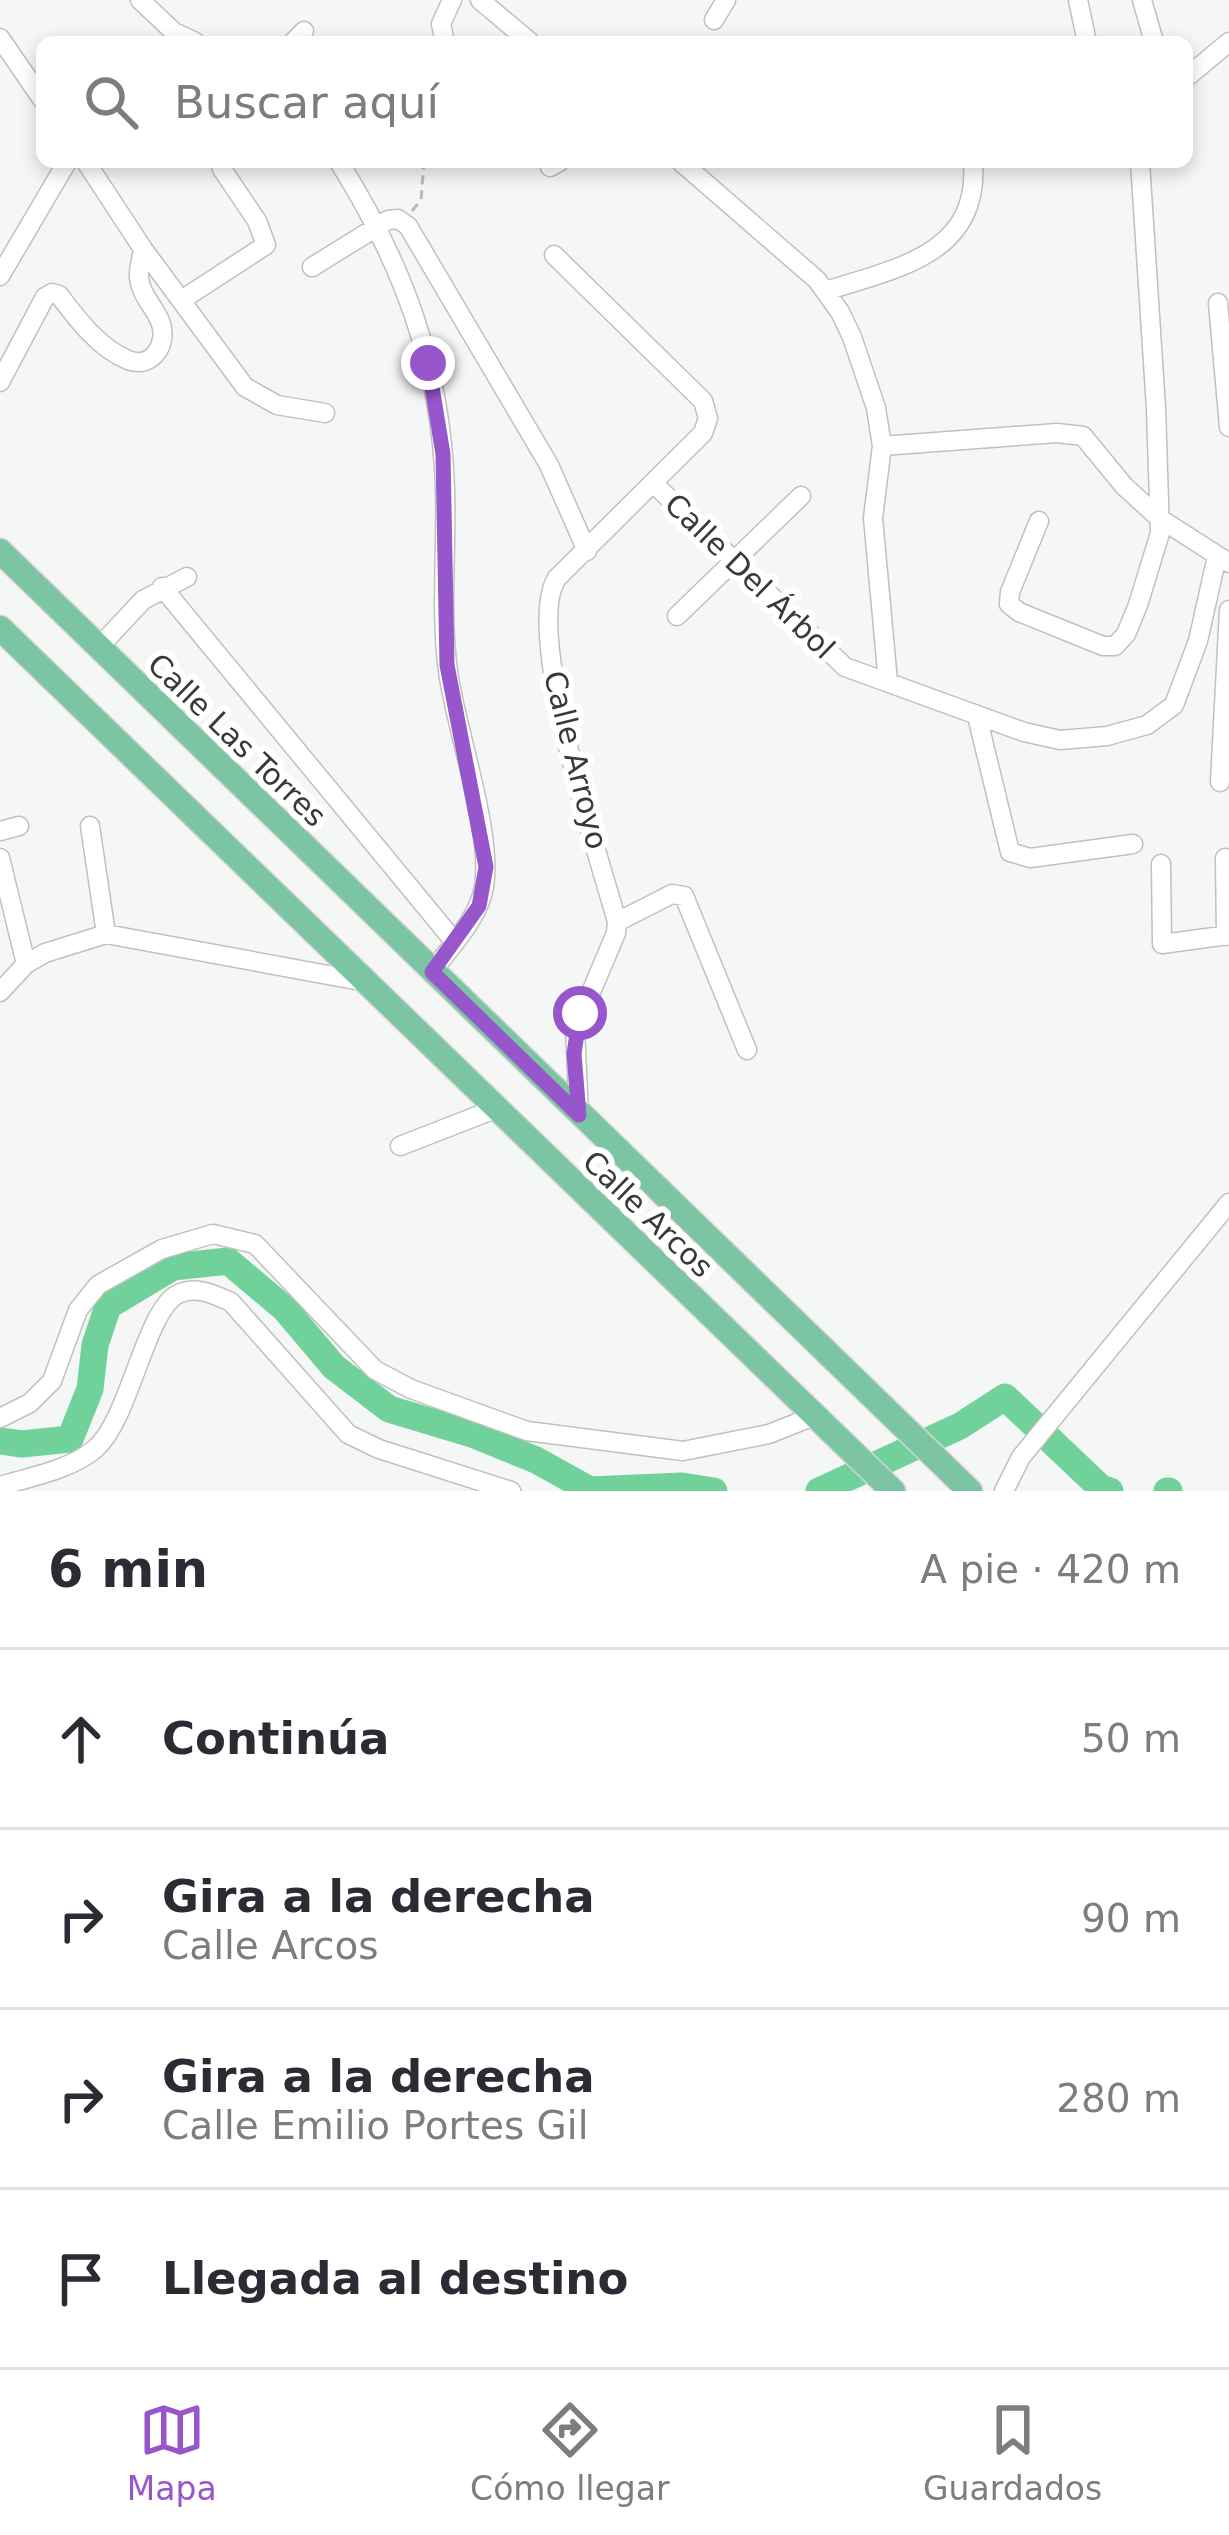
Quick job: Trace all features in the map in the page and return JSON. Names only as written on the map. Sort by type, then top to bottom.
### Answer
[{"type":"main road","name":"Calle Las Torres","points":[[0,551],[432,972]]},
{"type":"main road","points":[[0,628],[365,982]]},
{"type":"main road","name":"Calle Arcos","points":[[432,972],[970,1491]]},
{"type":"main road","name":"Calle Arcos","points":[[365,982],[891,1489]]},
{"type":"street","points":[[140,0],[182,36]]},
{"type":"street","points":[[442,36],[452,0]]},
{"type":"street","points":[[480,0],[523,36]]},
{"type":"street","points":[[714,20],[726,0]]},
{"type":"street","points":[[1078,0],[1086,36]]},
{"type":"street","points":[[1142,0],[1152,36]]},
{"type":"street","points":[[0,38],[36,90]]},
{"type":"street","points":[[1193,71],[1229,42]]},
{"type":"street","points":[[1,269],[63,168]]},
{"type":"street","points":[[90,168],[143,249],[256,396],[277,406],[325,412]]},
{"type":"street","points":[[344,168],[389,222],[428,363],[443,454],[447,665],[486,867],[479,906],[432,972]]},
{"type":"street","points":[[689,168],[826,290],[866,375],[882,446],[873,518],[888,682]]},
{"type":"street","points":[[826,290],[904,265],[952,236],[970,205],[973,168]]},
{"type":"street","points":[[1040,521],[1009,604],[1018,612],[1109,647],[1126,634],[1157,549],[1140,168]]},
{"type":"street","points":[[183,299],[266,244],[257,221],[222,169]]},
{"type":"street","points":[[312,267],[389,222],[411,229],[549,465],[587,551]]},
{"type":"street","points":[[0,382],[45,297],[52,293],[104,346],[134,363],[156,356],[163,335],[139,277],[143,249]]},
{"type":"street","name":"Calle Arroyo","points":[[554,255],[707,410],[703,433],[557,578],[548,594],[558,701],[616,922]]},
{"type":"street","points":[[1219,303],[1229,427]]},
{"type":"street","points":[[0,335],[17,350]]},
{"type":"street","points":[[882,446],[1083,436],[1124,486],[1159,518],[1223,559]]},
{"type":"street","name":"Calle Del Árbol","points":[[653,483],[836,660],[977,716],[1060,740],[1107,736],[1158,720],[1174,705],[1223,559]]},
{"type":"street","points":[[676,616],[801,496]]},
{"type":"street","points":[[100,646],[143,600],[187,577]]},
{"type":"street","points":[[162,587],[454,941]]},
{"type":"street","points":[[1220,782],[1229,610]]},
{"type":"street","points":[[977,716],[1010,852],[1030,858],[1133,844]]},
{"type":"street","points":[[90,826],[106,934]]},
{"type":"street","points":[[0,857],[6,910],[26,964]]},
{"type":"street","points":[[1161,863],[1160,941],[1168,944],[1227,935],[1225,858]]},
{"type":"street","points":[[579,1115],[575,1030],[616,933],[616,922],[672,894],[684,896],[746,1050]]},
{"type":"street","points":[[0,992],[26,964],[45,953],[106,934],[365,982]]},
{"type":"street","points":[[400,1146],[495,1109]]},
{"type":"street","points":[[1004,1491],[1014,1468],[1229,1203]]},
{"type":"street","points":[[0,1418],[30,1403],[52,1381],[78,1310],[98,1285],[162,1249],[212,1234],[256,1244],[375,1370],[411,1389],[527,1431],[682,1451],[769,1434],[814,1416]]},
{"type":"street","points":[[0,1486],[57,1469],[96,1448],[118,1415],[163,1309],[178,1294],[206,1291],[231,1302],[349,1433],[379,1449],[511,1491]]},
{"type":"path","points":[[389,222],[421,200],[424,168]]},
{"type":"waterway","points":[[0,1441],[22,1444],[70,1439],[90,1389],[95,1345],[108,1306],[173,1267],[228,1261],[285,1309],[334,1367],[389,1409],[472,1434],[536,1460],[590,1490],[682,1486],[714,1491]]},
{"type":"waterway","points":[[819,1491],[960,1426],[1005,1397],[1101,1488],[1110,1491]]},
{"type":"route","points":[[428,363],[443,454],[447,665],[486,867],[479,906],[432,972],[579,1115],[574,1054],[580,1013]]}]
